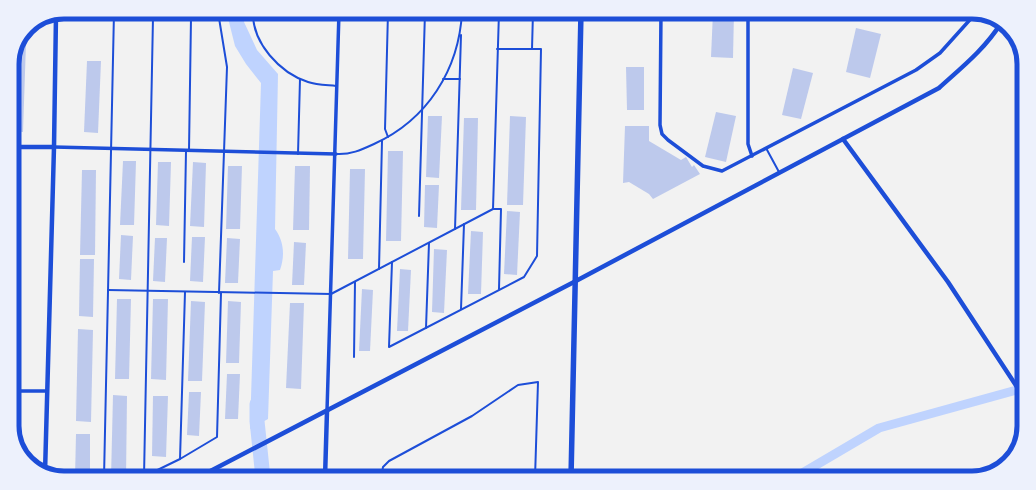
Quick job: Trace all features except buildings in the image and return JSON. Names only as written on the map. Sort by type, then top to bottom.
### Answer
[{"type":"main road","points":[[571,471],[581,19]]},
{"type":"street","points":[[325,471],[339,19]]},
{"type":"street","points":[[661,19],[660,125],[662,134],[703,166],[713,170],[722,171],[929,62],[958,35],[971,19]]},
{"type":"street","points":[[748,19],[748,144],[752,156]]},
{"type":"street","points":[[45,467],[56,20]]},
{"type":"street","points":[[210,471],[574,282],[939,88],[967,63],[994,34],[998,27]]},
{"type":"street","points":[[843,139],[948,282],[1017,386]]},
{"type":"street","points":[[19,147],[336,154]]},
{"type":"street","points":[[19,391],[46,391]]},
{"type":"lane","points":[[104,471],[114,19]]},
{"type":"lane","points":[[142,471],[148,291],[153,19]]},
{"type":"lane","points":[[184,262],[191,19]]},
{"type":"lane","points":[[155,471],[180,459],[217,437],[227,67],[219,19]]},
{"type":"lane","points":[[254,19],[258,36],[268,52],[280,66],[300,79],[338,87]]},
{"type":"lane","points":[[388,19],[385,129],[388,137]]},
{"type":"lane","points":[[419,216],[425,19]]},
{"type":"lane","points":[[455,229],[462,19]]},
{"type":"lane","points":[[493,209],[498,19]]},
{"type":"lane","points":[[532,49],[533,19]]},
{"type":"lane","points":[[336,154],[344,154],[360,150],[382,141],[401,130],[422,112],[443,79],[457,50],[461,28]]},
{"type":"lane","points":[[392,262],[389,347],[524,277],[537,256],[541,49],[498,49]]},
{"type":"lane","points":[[298,154],[300,79]]},
{"type":"lane","points":[[443,79],[460,79]]},
{"type":"lane","points":[[379,269],[382,141]]},
{"type":"lane","points":[[766,148],[780,173]]},
{"type":"lane","points":[[108,290],[331,294],[493,209],[501,209],[499,289]]},
{"type":"lane","points":[[461,309],[464,224]]},
{"type":"lane","points":[[426,328],[429,243]]},
{"type":"lane","points":[[354,356],[355,282]]},
{"type":"lane","points":[[180,459],[185,292]]},
{"type":"lane","points":[[382,471],[383,467],[388,461],[472,416],[518,385],[538,382],[536,471]]},
{"type":"water","points":[[228,19],[245,19],[244,22],[257,50],[278,74],[275,229],[282,244],[283,259],[280,270],[273,271],[268,419],[250,429],[261,83],[246,64],[235,46]]},
{"type":"waterway","points":[[806,471],[879,428],[1017,390]]},
{"type":"waterway","points":[[257,404],[257,421],[262,471]]}]
